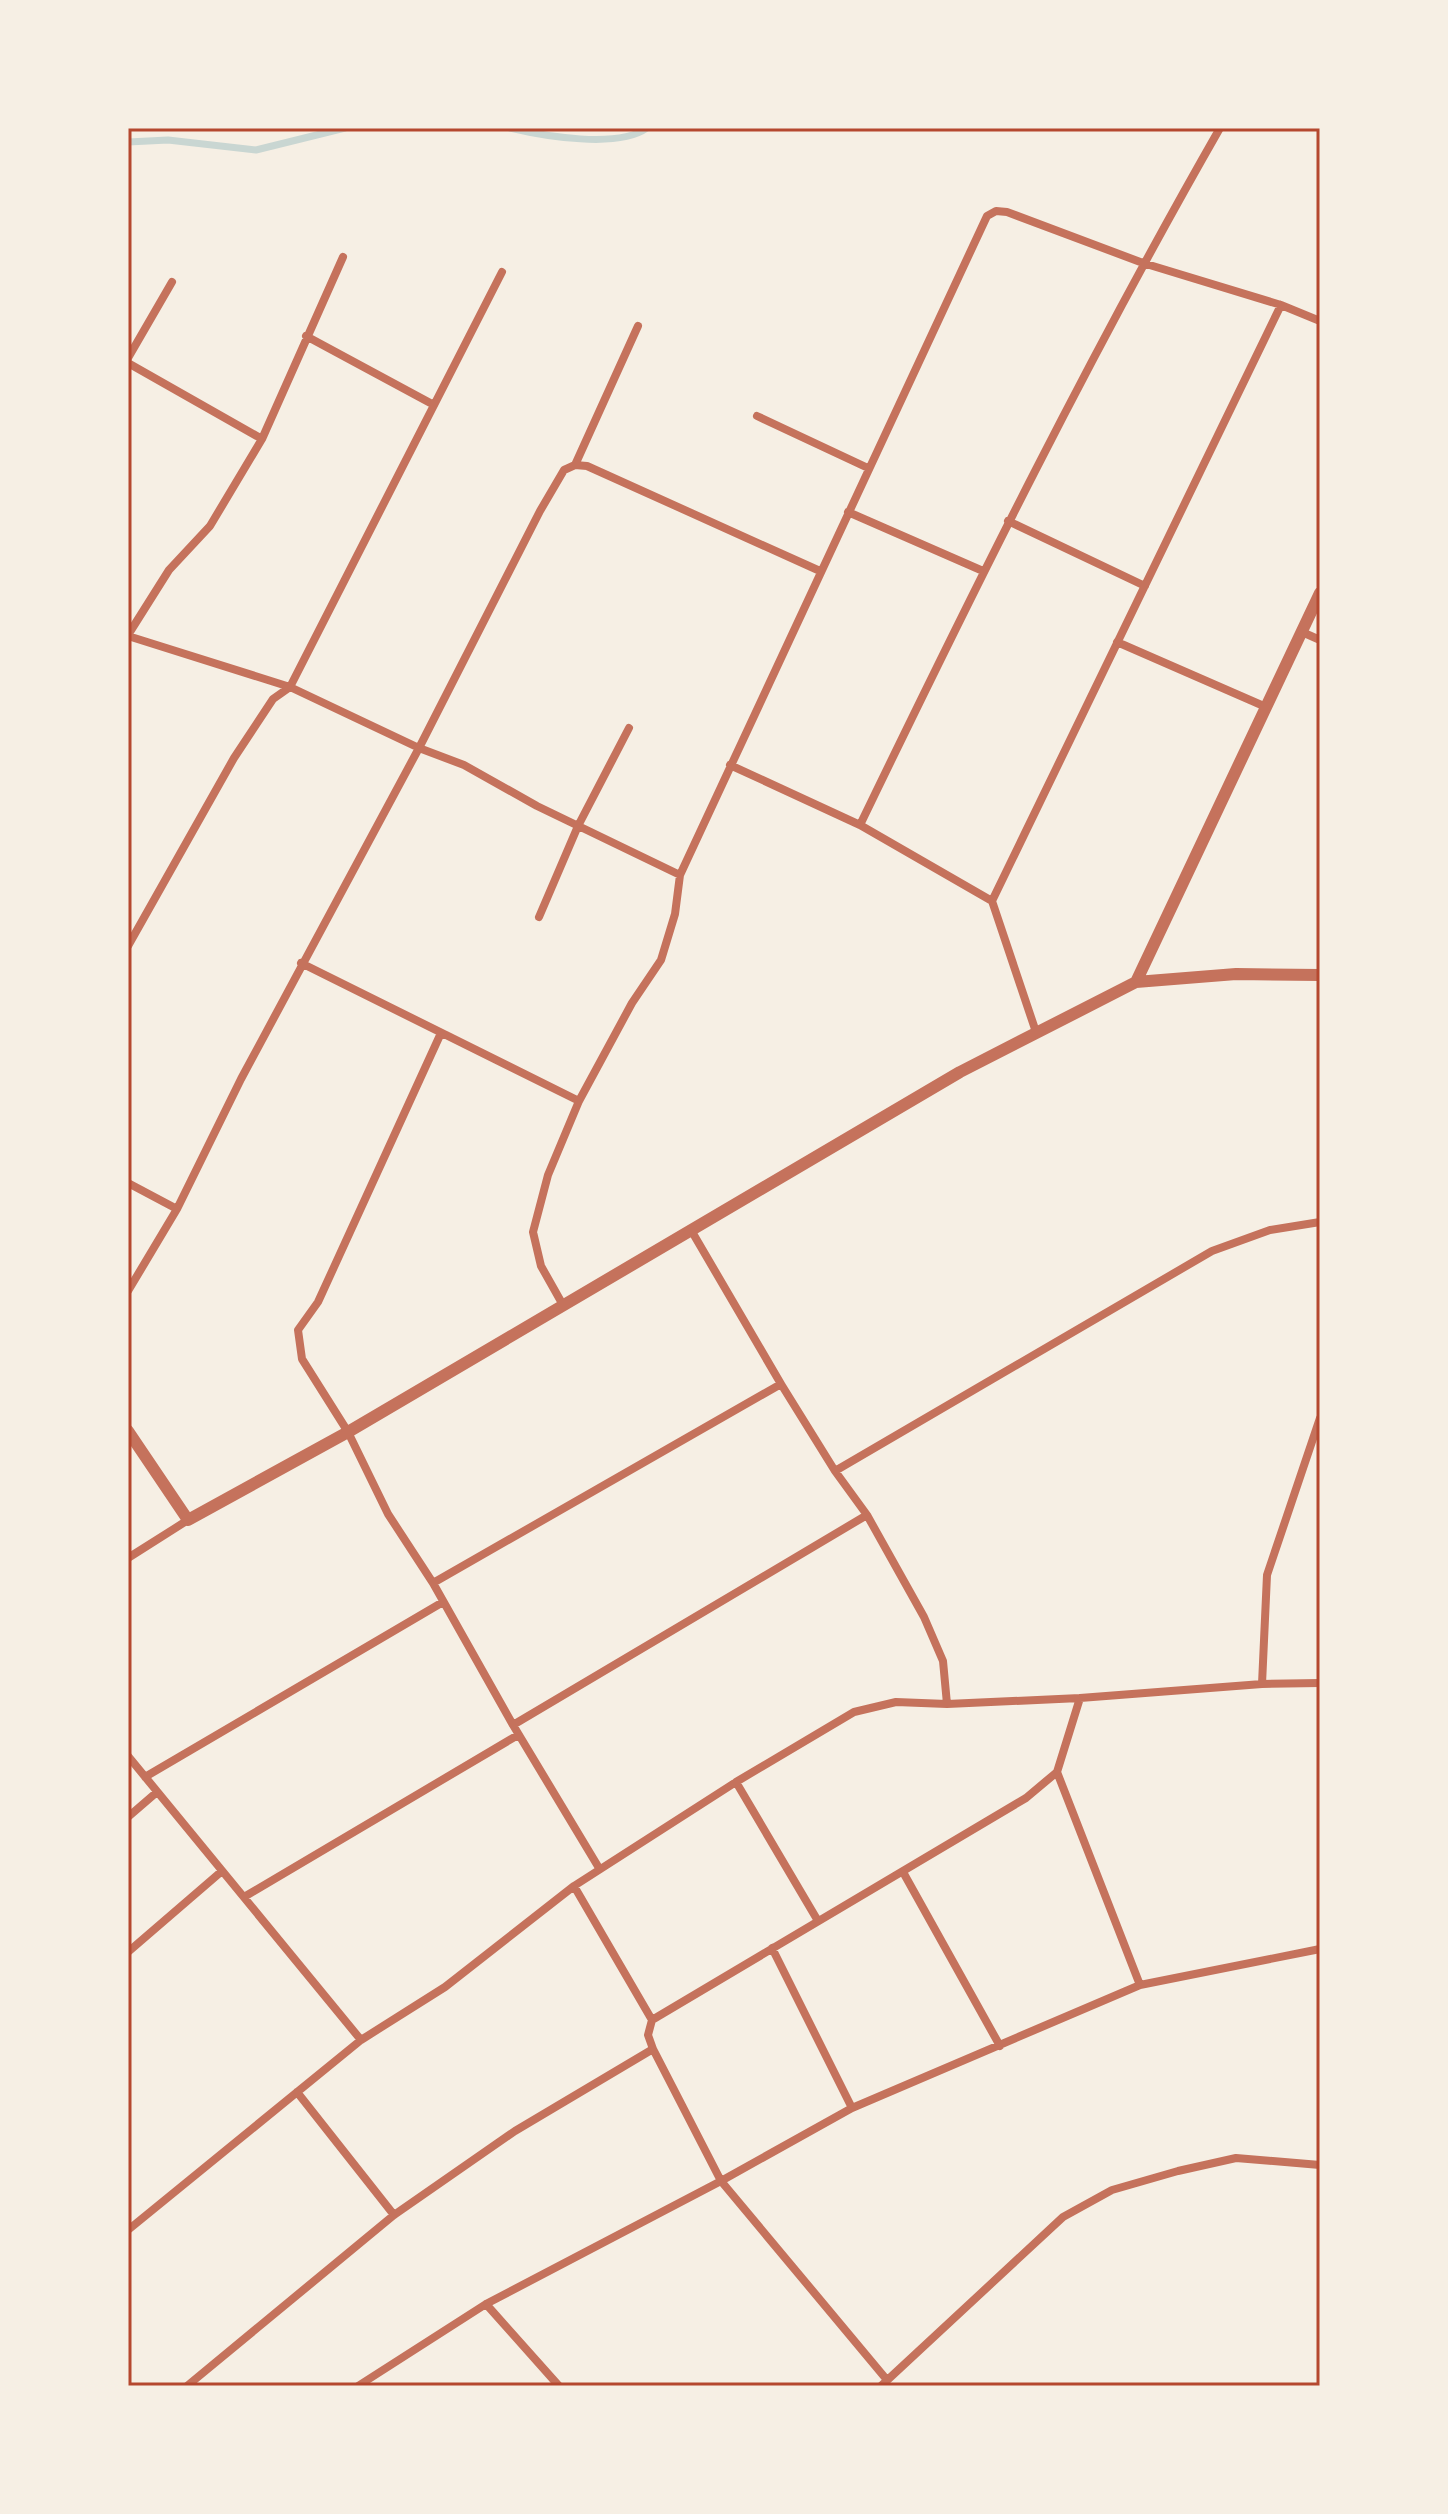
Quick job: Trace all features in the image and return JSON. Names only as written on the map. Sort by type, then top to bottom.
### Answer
[{"type":"street","points":[[860,825],[1008,521],[1143,263],[1220,128]]},
{"type":"street","points":[[563,1305],[541,1266],[533,1232],[548,1175],[579,1101],[632,1003],[661,960],[675,914],[680,875],[987,216],[996,211],[1007,212],[1143,263],[1281,305],[1320,321]]},
{"type":"street","points":[[343,257],[262,439],[210,526],[169,570],[128,636],[290,687],[419,748],[464,765],[537,806],[680,875]]},
{"type":"street","points":[[128,946],[234,758],[273,699],[290,687],[502,272]]},
{"type":"street","points":[[172,282],[128,360],[262,439]]},
{"type":"street","points":[[992,901],[1281,305]]},
{"type":"street","points":[[575,465],[638,326]]},
{"type":"street","points":[[306,336],[434,405]]},
{"type":"street","points":[[757,416],[868,468]]},
{"type":"street","points":[[128,1291],[177,1209],[301,963],[419,748],[564,470],[575,465],[587,466],[820,571]]},
{"type":"street","points":[[848,512],[983,571]]},
{"type":"street","points":[[1008,521],[1145,586]]},
{"type":"street","points":[[1136,982],[1320,593]]},
{"type":"street","points":[[1302,632],[1320,640]]},
{"type":"street","points":[[1117,642],[1266,707]]},
{"type":"street","points":[[539,917],[578,826],[629,728]]},
{"type":"street","points":[[730,765],[860,825],[992,901],[1036,1032]]},
{"type":"street","points":[[301,963],[579,1101]]},
{"type":"street","points":[[128,1558],[188,1520],[348,1432],[960,1072],[1136,982],[1236,974],[1319,973]]},
{"type":"street","points":[[441,1033],[318,1302],[298,1330],[302,1359],[348,1432],[388,1514],[433,1583],[518,1735],[599,1868]]},
{"type":"street","points":[[128,1183],[177,1209]]},
{"type":"street","points":[[835,1471],[1212,1251],[1270,1230],[1320,1222]]},
{"type":"street","points":[[691,1230],[781,1384],[835,1471],[867,1515],[924,1617],[943,1661],[947,1704]]},
{"type":"street","points":[[433,1583],[781,1384]]},
{"type":"street","points":[[1262,1684],[1267,1575],[1320,1418]]},
{"type":"street","points":[[128,1431],[188,1520]]},
{"type":"street","points":[[513,1725],[867,1515]]},
{"type":"street","points":[[145,1777],[443,1602]]},
{"type":"street","points":[[128,2230],[361,2040],[445,1987],[599,1868],[854,1712],[896,1702],[947,1704],[1320,1683]]},
{"type":"street","points":[[1080,1698],[1057,1772],[1026,1798],[652,2020],[648,2035],[653,2049],[721,2181],[884,2383],[1063,2217],[1112,2190],[1236,2158],[1320,2165]]},
{"type":"street","points":[[244,1897],[518,1735]]},
{"type":"street","points":[[128,1756],[361,2040]]},
{"type":"street","points":[[1057,1772],[1140,1985]]},
{"type":"street","points":[[736,1782],[818,1921]]},
{"type":"street","points":[[128,1817],[157,1792]]},
{"type":"street","points":[[128,1952],[222,1871]]},
{"type":"street","points":[[903,1872],[1000,2046]]},
{"type":"street","points":[[574,1886],[652,2020]]},
{"type":"street","points":[[772,1948],[852,2108]]},
{"type":"street","points":[[358,2386],[486,2304],[721,2181],[852,2108],[1140,1985],[1320,1949]]},
{"type":"street","points":[[187,2386],[394,2215],[515,2131],[653,2049]]},
{"type":"street","points":[[297,2092],[394,2215]]},
{"type":"street","points":[[486,2304],[559,2386]]},
{"type":"waterway","points":[[128,142],[168,140],[256,150],[345,128]]},
{"type":"waterway","points":[[510,128],[580,139],[618,138],[647,128]]}]
